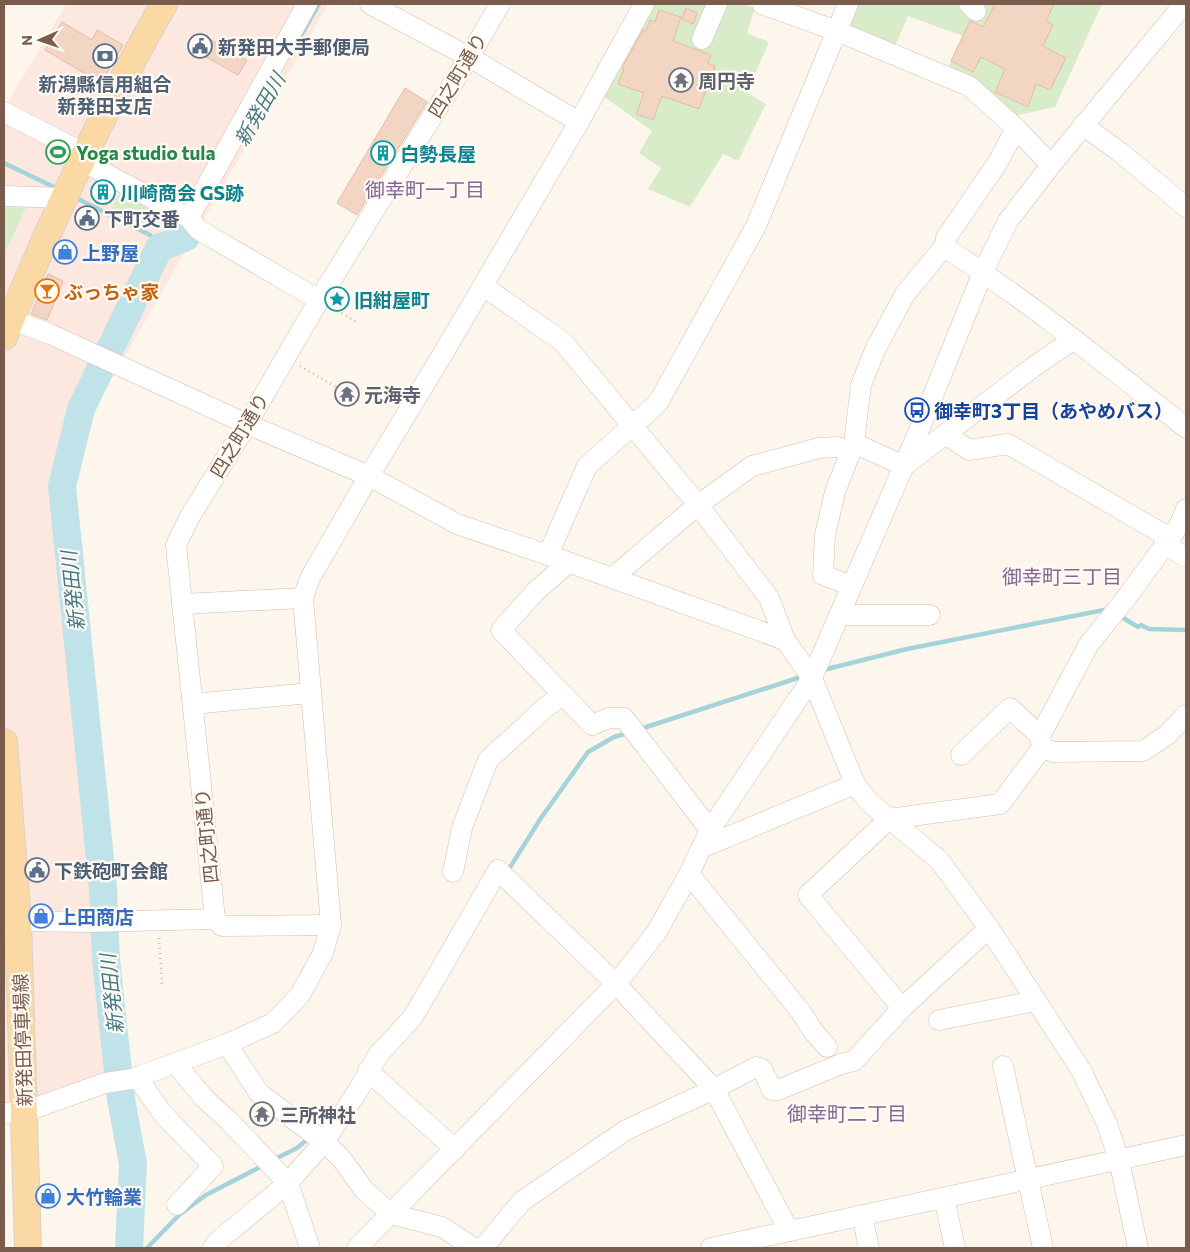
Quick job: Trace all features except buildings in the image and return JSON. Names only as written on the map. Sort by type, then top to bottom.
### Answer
[{"type":"main road","points":[[6,324],[84,157],[136,52],[164,4]]},
{"type":"main road","name":"新発田停車場線","points":[[4,742],[18,921],[14,1113],[28,1248]]},
{"type":"street","points":[[194,224],[307,4]]},
{"type":"street","points":[[370,4],[469,57],[579,122]]},
{"type":"street","name":"四之町通り","points":[[214,919],[176,545],[188,518],[247,424],[319,300],[500,4]]},
{"type":"street","points":[[14,1113],[105,1082],[134,1078],[227,1044],[273,1023],[300,995],[323,953],[331,925],[303,598],[310,578],[579,122],[644,4]]},
{"type":"street","points":[[702,39],[717,4]]},
{"type":"street","points":[[762,4],[837,32],[969,86],[1016,128],[1051,165]]},
{"type":"street","points":[[548,555],[587,466],[658,403],[756,226],[848,4]]},
{"type":"street","points":[[357,1248],[616,984],[656,933],[689,874],[710,830],[812,678],[904,466],[983,272],[1008,221],[1051,165],[1184,4]]},
{"type":"street","points":[[4,112],[84,157],[319,300]]},
{"type":"street","points":[[1084,125],[1186,206]]},
{"type":"street","points":[[852,586],[823,575],[825,535],[835,492],[852,447],[861,385],[875,350],[905,294],[944,247],[946,238],[998,162],[1016,128]]},
{"type":"street","points":[[4,196],[64,198]]},
{"type":"street","points":[[944,247],[983,272],[1074,339],[1186,428]]},
{"type":"street","points":[[483,286],[563,342],[698,505],[769,598],[785,640],[812,678],[855,784],[869,802],[939,860],[989,928],[1081,1070],[1107,1124],[1119,1160],[1138,1248]]},
{"type":"street","points":[[6,324],[50,334],[92,355],[247,424],[369,476],[457,524],[785,640]]},
{"type":"street","points":[[904,466],[1032,368],[1074,339]]},
{"type":"street","points":[[945,434],[969,450],[1008,444],[1167,542],[1186,557]]},
{"type":"street","points":[[612,578],[698,505],[752,466],[819,448],[852,447],[904,466]]},
{"type":"street","points":[[902,1008],[808,895],[889,820],[1000,804],[1041,742],[1089,644],[1127,597],[1180,524],[1186,509]]},
{"type":"street","points":[[568,563],[535,592],[501,630],[592,725],[610,718],[624,718],[710,830]]},
{"type":"street","points":[[182,604],[303,598]]},
{"type":"street","points":[[839,616],[930,615]]},
{"type":"street","points":[[193,704],[310,693]]},
{"type":"street","points":[[453,872],[462,828],[488,760],[563,694]]},
{"type":"street","points":[[961,755],[1010,708],[1041,742],[1054,752],[1143,751],[1167,735],[1186,715]]},
{"type":"street","points":[[701,848],[855,784]]},
{"type":"street","points":[[212,1248],[288,1183],[324,1142],[359,1089],[378,1055],[413,1017],[498,870],[616,984],[714,1089],[777,1238]]},
{"type":"street","points":[[689,874],[801,1012],[813,1031],[827,1047]]},
{"type":"street","points":[[18,921],[89,922],[214,919],[222,926],[331,925]]},
{"type":"street","points":[[483,1248],[522,1201],[626,1130],[756,1068],[762,1069],[772,1090],[778,1090],[841,1064],[854,1062],[902,1008],[989,928]]},
{"type":"street","points":[[939,1020],[1036,1001]]},
{"type":"street","points":[[227,1044],[259,1093],[324,1142],[341,1158],[364,1190],[391,1214],[442,1227],[474,1248]]},
{"type":"street","points":[[175,1063],[204,1098],[229,1121],[288,1183],[310,1248]]},
{"type":"street","points":[[1002,1066],[1043,1248]]},
{"type":"street","points":[[368,1071],[455,1149]]},
{"type":"street","points":[[134,1078],[163,1114],[213,1166],[177,1205]]},
{"type":"street","points":[[711,1248],[777,1238],[862,1216],[1186,1145]]},
{"type":"street","points":[[944,1198],[955,1248]]},
{"type":"street","points":[[862,1216],[869,1248]]},
{"type":"path","points":[[319,300],[358,323]]},
{"type":"path","points":[[286,358],[341,390]]},
{"type":"path","points":[[159,920],[162,984]]},
{"type":"shaded area","points":[[66,4],[328,4],[64,462],[111,1079],[39,1102],[4,1104],[4,255],[26,208],[4,206],[4,109]]},
{"type":"green space","points":[[650,4],[742,4],[755,8],[747,33],[769,42],[747,93],[766,104],[738,161],[723,154],[690,207],[648,189],[661,168],[639,153],[652,131],[600,94]]},
{"type":"green space","points":[[855,4],[1102,4],[1055,107],[1005,118],[946,72],[963,36],[908,16],[893,51],[851,32],[847,22]]},
{"type":"green space","points":[[121,190],[153,207],[142,228],[110,212]]},
{"type":"green space","points":[[4,206],[26,208],[4,255]]},
{"type":"waterway","name":"新発田川","points":[[295,46],[319,4]]},
{"type":"waterway","points":[[4,163],[58,189]]},
{"type":"waterway","points":[[74,197],[150,235],[159,248]]},
{"type":"waterway","name":"新発田川","points":[[186,237],[191,229]]},
{"type":"waterway","name":"新発田川","points":[[129,1248],[133,1164],[121,1099],[106,960],[103,888],[62,486],[81,409],[159,248],[186,237]]},
{"type":"waterway","points":[[823,670],[907,649],[1109,609]]},
{"type":"waterway","points":[[1120,616],[1138,627],[1141,625],[1149,629],[1186,630]]},
{"type":"waterway","points":[[640,729],[804,676]]},
{"type":"waterway","points":[[507,872],[541,818],[588,752],[614,737],[628,733]]},
{"type":"waterway","points":[[273,1160],[297,1148],[309,1138]]},
{"type":"waterway","points":[[147,1248],[179,1215],[206,1195],[264,1165]]},
{"type":"place","name":"新発田大手郵便局","points":[[200,46]]},
{"type":"place","name":"新潟縣信用組合 新発田支店","points":[[105,56]]},
{"type":"place","name":"周円寺","points":[[681,80]]},
{"type":"place","name":"Yoga studio tula","points":[[58,152]]},
{"type":"place","name":"白勢長屋","points":[[383,153]]},
{"type":"place","name":"川崎商会 GS跡","points":[[103,192]]},
{"type":"place","name":"下町交番","points":[[87,218]]},
{"type":"place","name":"上野屋","points":[[65,252]]},
{"type":"place","name":"ぶっちゃ家","points":[[47,291]]},
{"type":"place","name":"旧紺屋町","points":[[337,299]]},
{"type":"place","name":"元海寺","points":[[347,394]]},
{"type":"place","name":"御幸町3丁目（あやめバス）","points":[[917,410]]},
{"type":"place","name":"下鉄砲町会館","points":[[37,870]]},
{"type":"place","name":"上田商店","points":[[41,916]]},
{"type":"place","name":"三所神社","points":[[262,1114]]},
{"type":"place","name":"大竹輪業","points":[[48,1196]]},
{"type":"district","name":"御幸町一丁目","points":[[425,189]]},
{"type":"district","name":"御幸町三丁目","points":[[1062,576]]},
{"type":"district","name":"御幸町二丁目","points":[[847,1113]]}]
